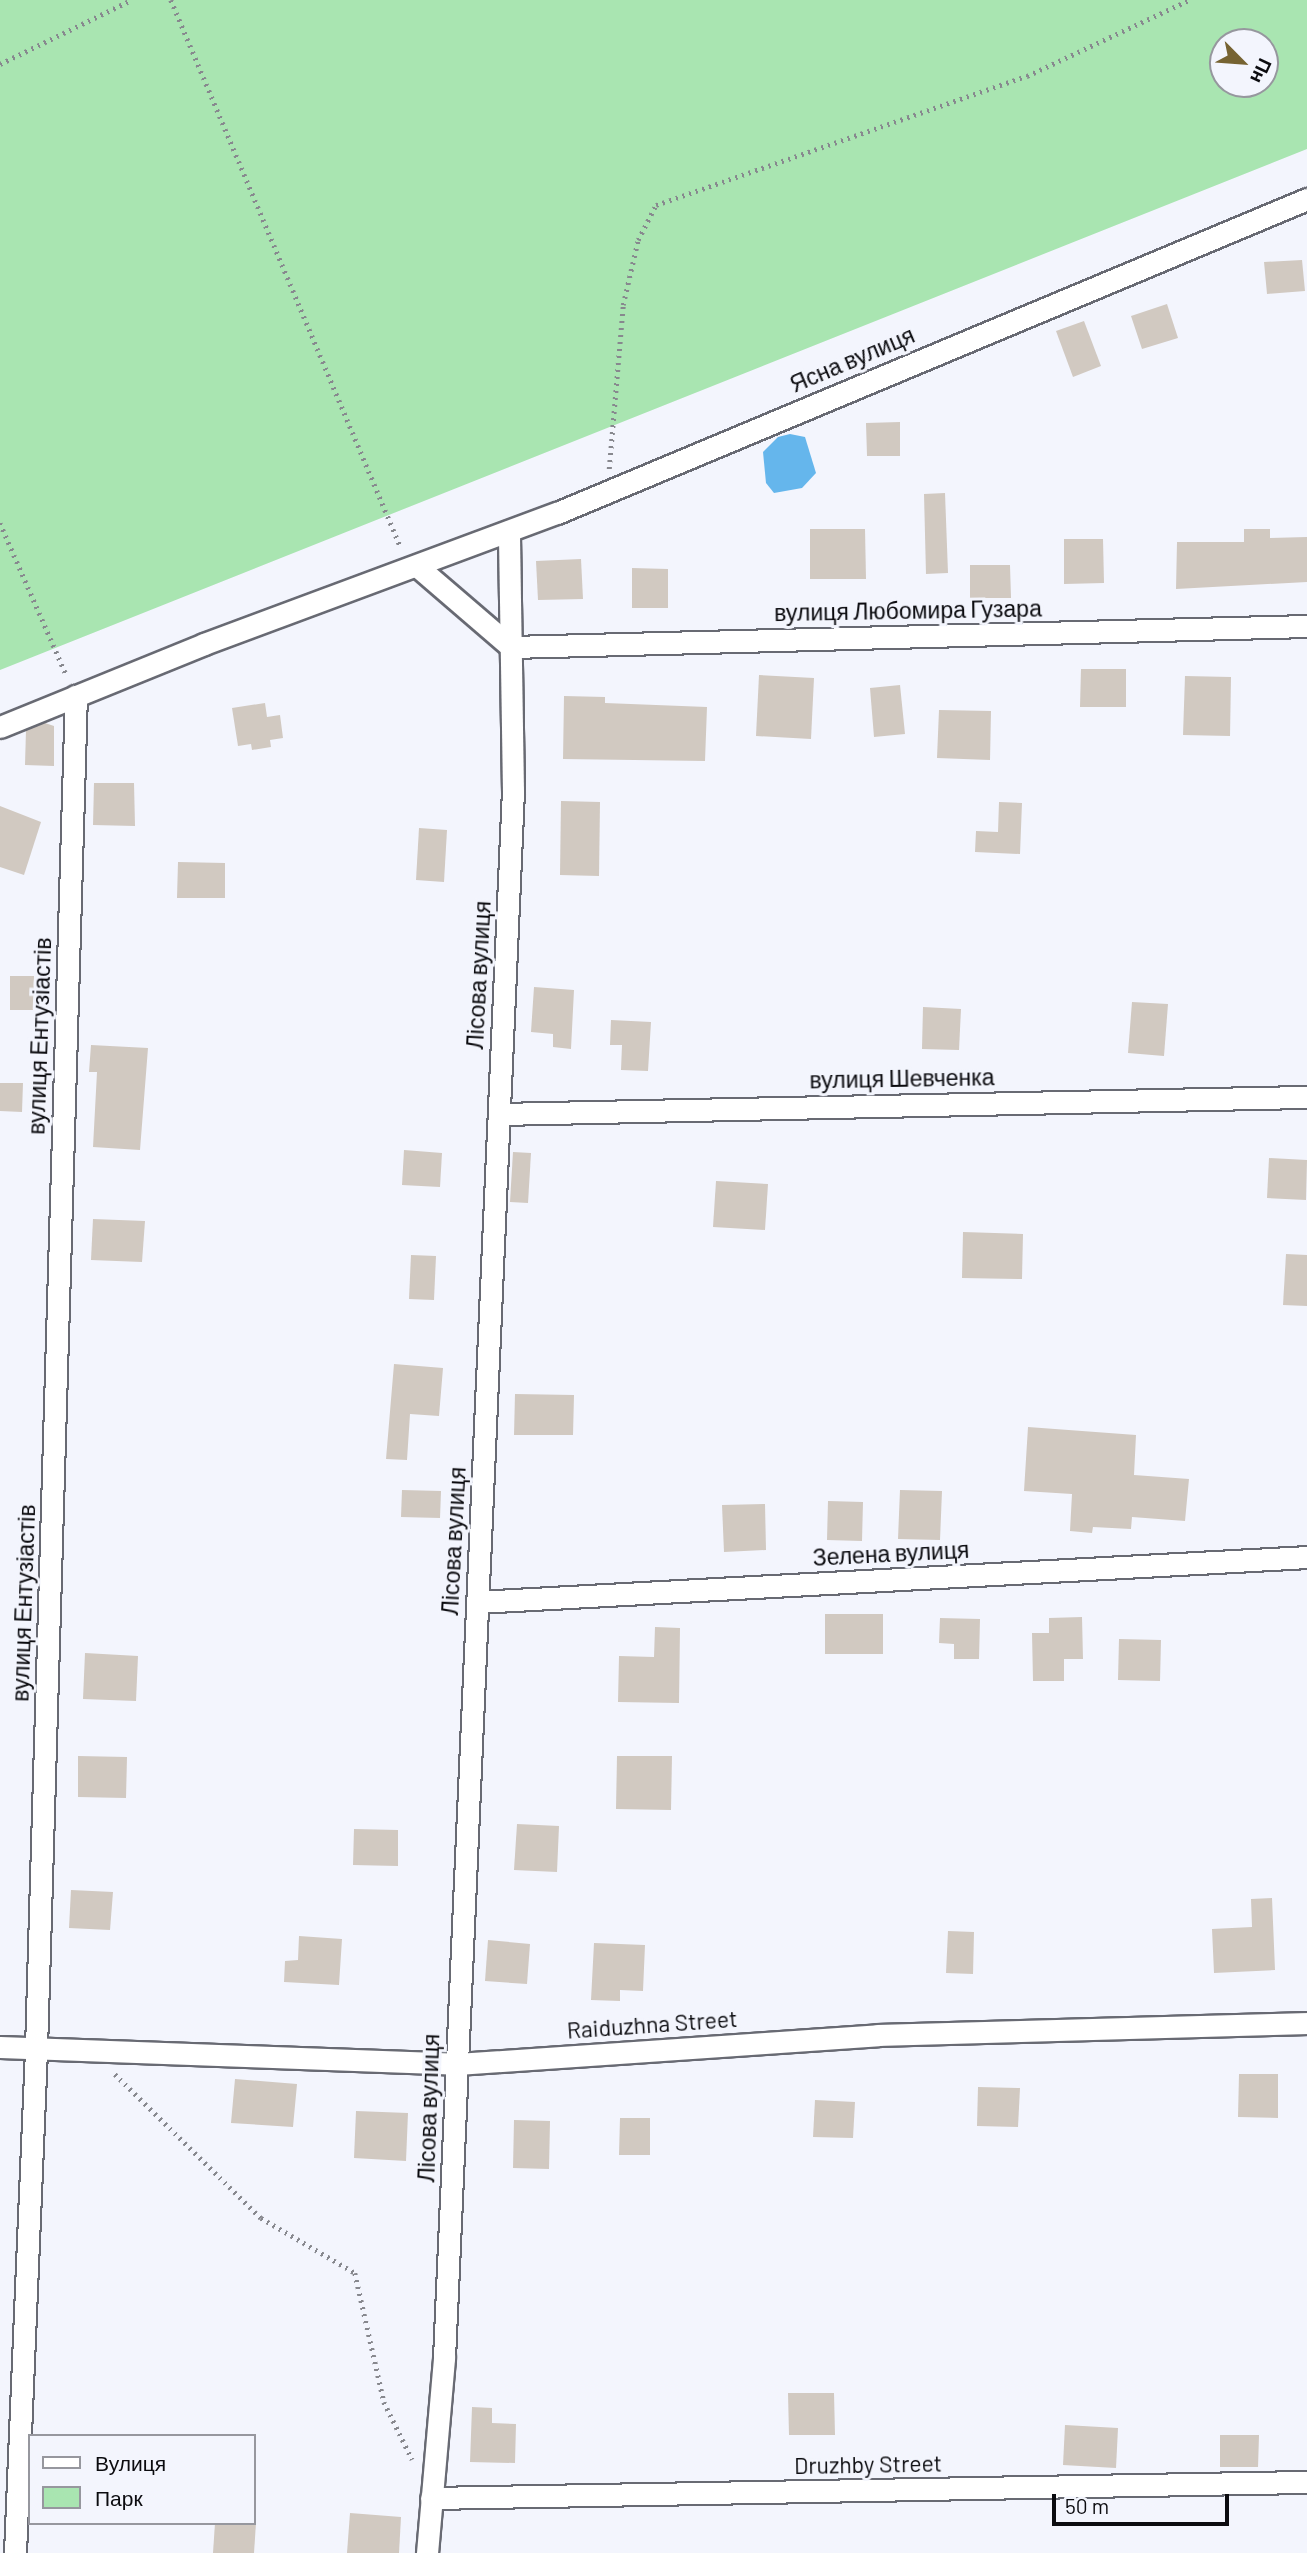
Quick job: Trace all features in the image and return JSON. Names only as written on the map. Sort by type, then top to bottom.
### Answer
[{"type":"street","name":"Ясна вулиця","points":[[0,727],[204,644],[418,567],[509,531],[1307,199]]},
{"type":"street","name":"Лісова вулиця","points":[[427,2553],[444,2358],[513,791],[509,531]]},
{"type":"street","points":[[418,567],[511,647]]},
{"type":"street","name":"вулиця Любомира Гузара","points":[[511,647],[1307,626]]},
{"type":"street","name":"вулиця Ентузіастів","points":[[15,2553],[36,2049],[76,696]]},
{"type":"street","name":"вулиця Шевченка","points":[[499,1114],[1307,1097]]},
{"type":"street","name":"Зелена вулиця","points":[[477,1602],[1307,1557]]},
{"type":"street","name":"Raiduzhna Street","points":[[0,2047],[457,2064],[878,2035],[1307,2023]]},
{"type":"street","name":"Druzhby Street","points":[[431,2498],[1307,2482]]},
{"type":"path","points":[[0,64],[131,0]]},
{"type":"path","points":[[171,0],[404,553],[418,567]]},
{"type":"path","points":[[607,489],[623,305],[638,240],[656,205],[1027,76],[1189,0]]},
{"type":"path","points":[[0,523],[76,696]]},
{"type":"path","points":[[93,2052],[261,2218],[355,2273],[384,2402],[413,2462]]},
{"type":"green space","points":[[0,0],[1307,0],[1307,149],[0,670]]},
{"type":"water","points":[[790,434],[805,437],[816,473],[802,488],[774,493],[766,483],[763,452],[778,437]]},
{"type":"building","points":[[1302,260],[1305,291],[1267,294],[1264,262]]},
{"type":"building","points":[[1167,304],[1178,338],[1142,349],[1131,316]]},
{"type":"building","points":[[1084,321],[1101,366],[1073,377],[1056,331]]},
{"type":"building","points":[[900,422],[900,456],[867,456],[866,423]]},
{"type":"building","points":[[945,493],[948,573],[926,574],[924,494]]},
{"type":"building","points":[[810,529],[865,529],[866,579],[810,579]]},
{"type":"building","points":[[1244,529],[1270,529],[1270,538],[1307,537],[1307,582],[1176,589],[1177,542],[1244,542]]},
{"type":"building","points":[[1064,539],[1103,539],[1104,583],[1064,584]]},
{"type":"building","points":[[581,559],[583,599],[538,600],[536,561]]},
{"type":"building","points":[[970,565],[1010,565],[1011,598],[970,598]]},
{"type":"building","points":[[632,568],[668,569],[668,608],[632,608]]},
{"type":"building","points":[[1081,669],[1126,669],[1126,707],[1080,707]]},
{"type":"building","points":[[759,675],[814,678],[811,739],[756,736]]},
{"type":"building","points":[[1185,676],[1231,677],[1230,736],[1183,735]]},
{"type":"building","points":[[900,685],[905,734],[874,737],[870,688]]},
{"type":"building","points":[[564,696],[605,697],[605,703],[707,707],[705,761],[563,759]]},
{"type":"building","points":[[265,703],[267,717],[280,715],[283,738],[270,740],[271,747],[252,750],[251,744],[238,746],[232,708]]},
{"type":"building","points":[[939,710],[991,711],[990,760],[937,758]]},
{"type":"building","points":[[45,723],[54,726],[54,766],[25,765],[26,730]]},
{"type":"building","points":[[94,783],[134,783],[135,826],[93,825]]},
{"type":"building","points":[[561,801],[600,802],[599,876],[560,875]]},
{"type":"building","points":[[999,802],[1022,803],[1020,854],[975,852],[976,831],[998,832]]},
{"type":"building","points":[[0,806],[41,822],[24,875],[0,867]]},
{"type":"building","points":[[419,828],[447,830],[444,882],[416,880]]},
{"type":"building","points":[[178,862],[225,863],[225,898],[177,898]]},
{"type":"building","points":[[10,976],[34,976],[33,1010],[10,1010]]},
{"type":"building","points":[[534,987],[574,990],[571,1049],[553,1047],[553,1034],[531,1032]]},
{"type":"building","points":[[1132,1002],[1168,1004],[1164,1056],[1128,1053]]},
{"type":"building","points":[[923,1007],[961,1009],[959,1050],[922,1049]]},
{"type":"building","points":[[611,1020],[651,1022],[648,1071],[621,1070],[622,1045],[610,1045]]},
{"type":"building","points":[[91,1045],[148,1048],[140,1150],[93,1147],[97,1072],[89,1072]]},
{"type":"building","points":[[0,1083],[23,1083],[22,1112],[0,1111]]},
{"type":"building","points":[[404,1150],[442,1153],[440,1187],[402,1185]]},
{"type":"building","points":[[513,1152],[531,1153],[528,1203],[510,1202]]},
{"type":"building","points":[[1269,1158],[1307,1160],[1306,1200],[1267,1198]]},
{"type":"building","points":[[716,1181],[768,1184],[765,1230],[713,1227]]},
{"type":"building","points":[[93,1219],[145,1221],[142,1262],[91,1260]]},
{"type":"building","points":[[963,1232],[1023,1234],[1022,1279],[962,1278]]},
{"type":"building","points":[[1286,1254],[1307,1255],[1307,1306],[1283,1305]]},
{"type":"building","points":[[411,1255],[436,1256],[434,1300],[409,1299]]},
{"type":"building","points":[[394,1364],[443,1368],[439,1416],[410,1414],[407,1460],[386,1459]]},
{"type":"building","points":[[515,1394],[574,1395],[573,1435],[514,1435]]},
{"type":"building","points":[[1028,1427],[1136,1435],[1134,1475],[1189,1479],[1185,1521],[1132,1517],[1131,1529],[1093,1527],[1092,1533],[1070,1531],[1072,1494],[1024,1491]]},
{"type":"building","points":[[402,1490],[441,1491],[440,1518],[401,1517]]},
{"type":"building","points":[[900,1490],[942,1491],[940,1540],[898,1539]]},
{"type":"building","points":[[828,1501],[863,1502],[862,1541],[827,1540]]},
{"type":"building","points":[[765,1504],[766,1550],[724,1552],[722,1505]]},
{"type":"building","points":[[825,1614],[883,1614],[883,1654],[825,1654]]},
{"type":"building","points":[[1082,1617],[1083,1659],[1064,1659],[1064,1681],[1033,1681],[1032,1633],[1049,1633],[1049,1618]]},
{"type":"building","points":[[940,1618],[980,1619],[979,1659],[954,1659],[954,1644],[939,1643]]},
{"type":"building","points":[[655,1627],[680,1628],[679,1703],[618,1702],[619,1656],[654,1657]]},
{"type":"building","points":[[1119,1639],[1161,1640],[1160,1681],[1118,1680]]},
{"type":"building","points":[[85,1653],[138,1656],[136,1701],[83,1699]]},
{"type":"building","points":[[78,1756],[127,1757],[126,1798],[78,1797]]},
{"type":"building","points":[[617,1756],[672,1756],[671,1810],[616,1809]]},
{"type":"building","points":[[517,1824],[559,1826],[557,1872],[514,1870]]},
{"type":"building","points":[[354,1829],[398,1830],[398,1866],[353,1865]]},
{"type":"building","points":[[71,1890],[113,1892],[110,1930],[69,1928]]},
{"type":"building","points":[[1272,1898],[1275,1970],[1214,1973],[1212,1929],[1252,1927],[1251,1899]]},
{"type":"building","points":[[948,1931],[974,1932],[973,1974],[946,1973]]},
{"type":"building","points":[[299,1936],[342,1939],[339,1985],[284,1982],[285,1961],[298,1960]]},
{"type":"building","points":[[488,1940],[530,1944],[527,1984],[485,1981]]},
{"type":"building","points":[[594,1943],[645,1945],[643,1991],[620,1990],[620,2001],[591,2000]]},
{"type":"building","points":[[1239,2074],[1278,2074],[1278,2118],[1238,2117]]},
{"type":"building","points":[[235,2079],[297,2084],[293,2127],[231,2123]]},
{"type":"building","points":[[978,2087],[1020,2088],[1018,2127],[977,2126]]},
{"type":"building","points":[[815,2100],[855,2102],[853,2138],[813,2137]]},
{"type":"building","points":[[356,2111],[408,2113],[406,2161],[354,2158]]},
{"type":"building","points":[[620,2118],[650,2118],[650,2155],[619,2155]]},
{"type":"building","points":[[514,2120],[550,2121],[549,2169],[513,2168]]},
{"type":"building","points":[[788,2393],[834,2393],[835,2435],[789,2435]]},
{"type":"building","points":[[472,2407],[492,2408],[492,2423],[516,2424],[515,2463],[470,2462]]},
{"type":"building","points":[[1065,2425],[1118,2428],[1116,2468],[1063,2465]]},
{"type":"building","points":[[1220,2435],[1259,2435],[1258,2467],[1220,2467]]},
{"type":"building","points":[[350,2513],[401,2517],[399,2553],[347,2553]]},
{"type":"building","points":[[215,2525],[256,2525],[254,2553],[213,2553]]}]
